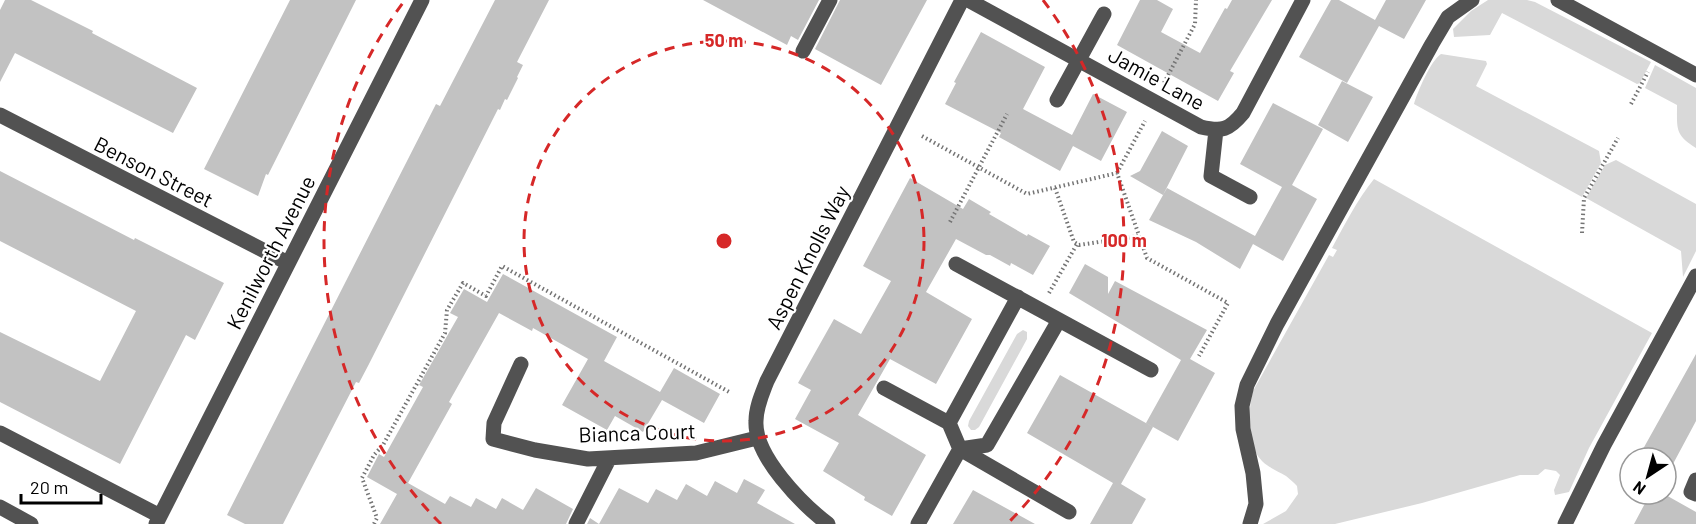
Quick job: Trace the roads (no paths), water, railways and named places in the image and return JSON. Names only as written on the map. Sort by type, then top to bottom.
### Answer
[{"type":"street","name":"Kenilworth Avenue","points":[[158,520],[422,0]]},
{"type":"street","points":[[803,51],[830,0]]},
{"type":"street","name":"Aspen Knolls Way","points":[[757,438],[756,420],[759,402],[767,381],[962,0]]},
{"type":"street","name":"Jamie Lane","points":[[968,0],[1201,127],[1216,130],[1226,129],[1244,113],[1303,0]]},
{"type":"street","points":[[1250,524],[1256,504],[1253,473],[1243,429],[1242,406],[1247,385],[1277,324],[1448,17],[1472,0]]},
{"type":"street","points":[[1558,0],[1696,75]]},
{"type":"street","points":[[1058,100],[1104,14]]},
{"type":"street","name":"Benson Street","points":[[0,115],[288,263]]},
{"type":"street","points":[[1216,130],[1211,176],[1250,197]]},
{"type":"street","points":[[956,264],[1151,370]]},
{"type":"street","points":[[1565,524],[1604,445],[1696,276]]},
{"type":"street","points":[[949,423],[1018,297]]},
{"type":"street","points":[[960,449],[987,445],[1059,320]]},
{"type":"street","name":"Bianca Court","points":[[521,364],[494,423],[493,440],[588,459],[609,459],[696,453],[757,438]]},
{"type":"street","points":[[884,388],[949,423],[960,449],[1069,512]]},
{"type":"street","points":[[0,433],[158,520]]},
{"type":"street","points":[[757,438],[780,475],[813,512],[828,524]]},
{"type":"street","points":[[918,524],[960,449]]},
{"type":"street","points":[[576,524],[609,459]]},
{"type":"street","points":[[1696,480],[1691,492],[1696,494]]},
{"type":"street","points":[[0,507],[32,524]]}]
